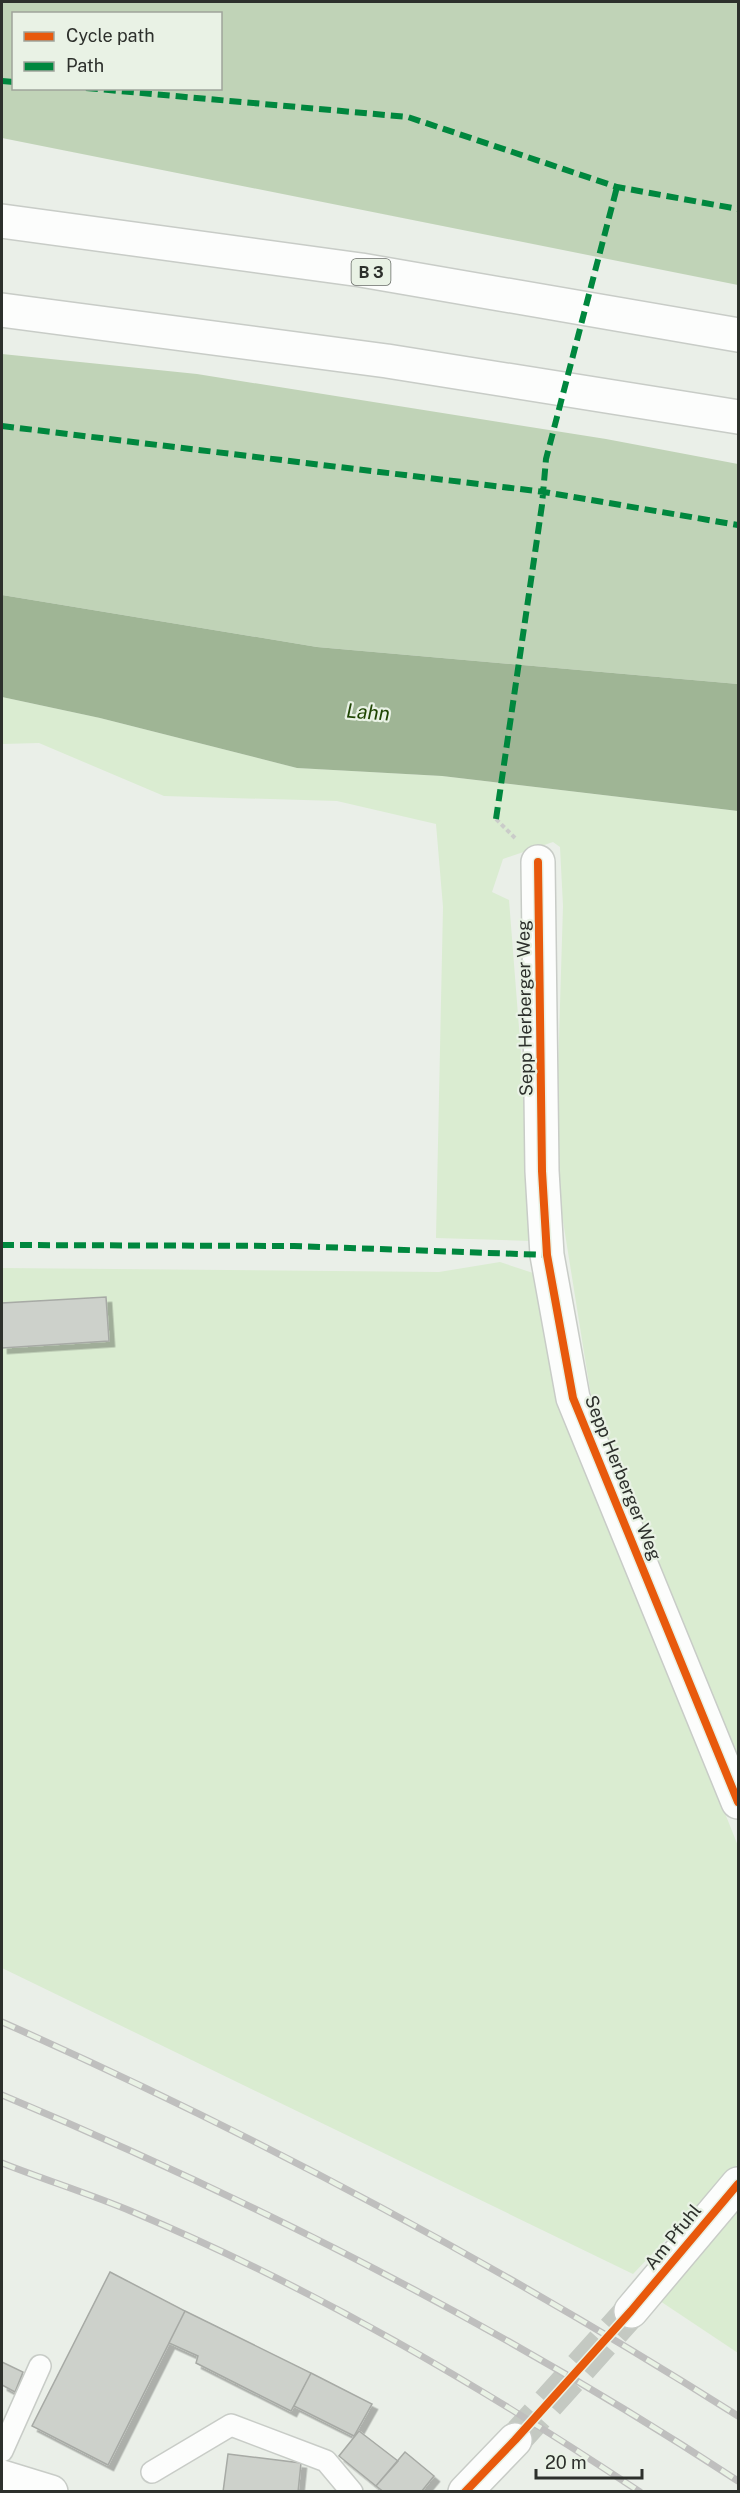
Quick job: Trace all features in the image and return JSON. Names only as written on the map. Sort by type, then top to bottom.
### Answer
[{"type":"main road","name":"B 3","points":[[2,221],[361,270],[738,335]]},
{"type":"main road","points":[[2,310],[387,361],[738,417]]},
{"type":"main road","name":"Sepp Herberger Weg","points":[[538,862],[542,1171],[547,1255],[573,1398],[738,1802]]},
{"type":"main road","name":"Am Pfuhl","points":[[631,2311],[738,2184]]},
{"type":"main road","points":[[465,2492],[515,2440]]},
{"type":"main road","points":[[2,2477],[51,2492]]},
{"type":"lane","points":[[2,2451],[40,2366]]},
{"type":"lane","points":[[152,2472],[231,2425],[326,2461],[352,2492]]},
{"type":"shaded area","points":[[2,2],[738,2],[738,285],[2,138]]},
{"type":"shaded area","points":[[2,354],[197,374],[606,439],[738,464],[738,684],[317,647],[2,595]]},
{"type":"shaded area","points":[[2,697],[100,718],[297,768],[442,776],[738,811],[738,1770],[591,1396],[555,1171],[563,906],[560,847],[553,842],[503,859],[492,892],[509,900],[530,1168],[531,1241],[436,1238],[443,907],[436,824],[337,801],[164,796],[39,743],[2,744]]},
{"type":"shaded area","points":[[500,1262],[536,1274],[562,1403],[738,1846],[738,2164],[633,2274],[2,1968],[2,1268],[439,1272]]},
{"type":"shaded area","points":[[738,2206],[738,2353],[657,2299]]},
{"type":"water","name":"Lahn","points":[[2,595],[317,647],[738,684],[738,811],[442,776],[297,768],[100,718],[2,697]]},
{"type":"building","points":[[106,1297],[109,1341],[2,1348],[2,1303]]},
{"type":"building","points":[[110,2272],[185,2311],[108,2465],[32,2426]]},
{"type":"building","points":[[185,2311],[311,2373],[291,2411],[196,2363],[198,2356],[169,2343]]},
{"type":"building","points":[[2,2362],[23,2372],[15,2392],[2,2385]]},
{"type":"building","points":[[311,2373],[372,2404],[354,2436],[294,2406]]},
{"type":"building","points":[[359,2431],[398,2461],[376,2486],[339,2456]]},
{"type":"building","points":[[405,2452],[434,2476],[421,2492],[384,2492],[376,2486]]},
{"type":"building","points":[[228,2454],[301,2463],[298,2492],[223,2492]]},
{"type":"tunnel","points":[[515,2440],[631,2311]]},
{"type":"railway","points":[[2,2022],[191,2110],[377,2206],[559,2307],[738,2416]]},
{"type":"railway","points":[[2,2095],[192,2179],[379,2271],[561,2372],[738,2481]]},
{"type":"railway","points":[[2,2163],[100,2199],[200,2241],[330,2305],[456,2376],[640,2492]]},
{"type":"marked path","points":[[2,81],[12,82]]},
{"type":"marked path","points":[[108,90],[408,117],[617,187],[738,209]]},
{"type":"marked path","points":[[496,819],[542,505],[546,459],[617,187]]},
{"type":"marked path","points":[[2,426],[544,492],[738,525]]},
{"type":"marked path","points":[[2,1245],[294,1246],[547,1255]]},
{"type":"cycle path","points":[[538,862],[542,1171],[547,1255],[573,1398],[738,1802]]},
{"type":"cycle path","points":[[465,2492],[631,2311],[738,2184]]}]
